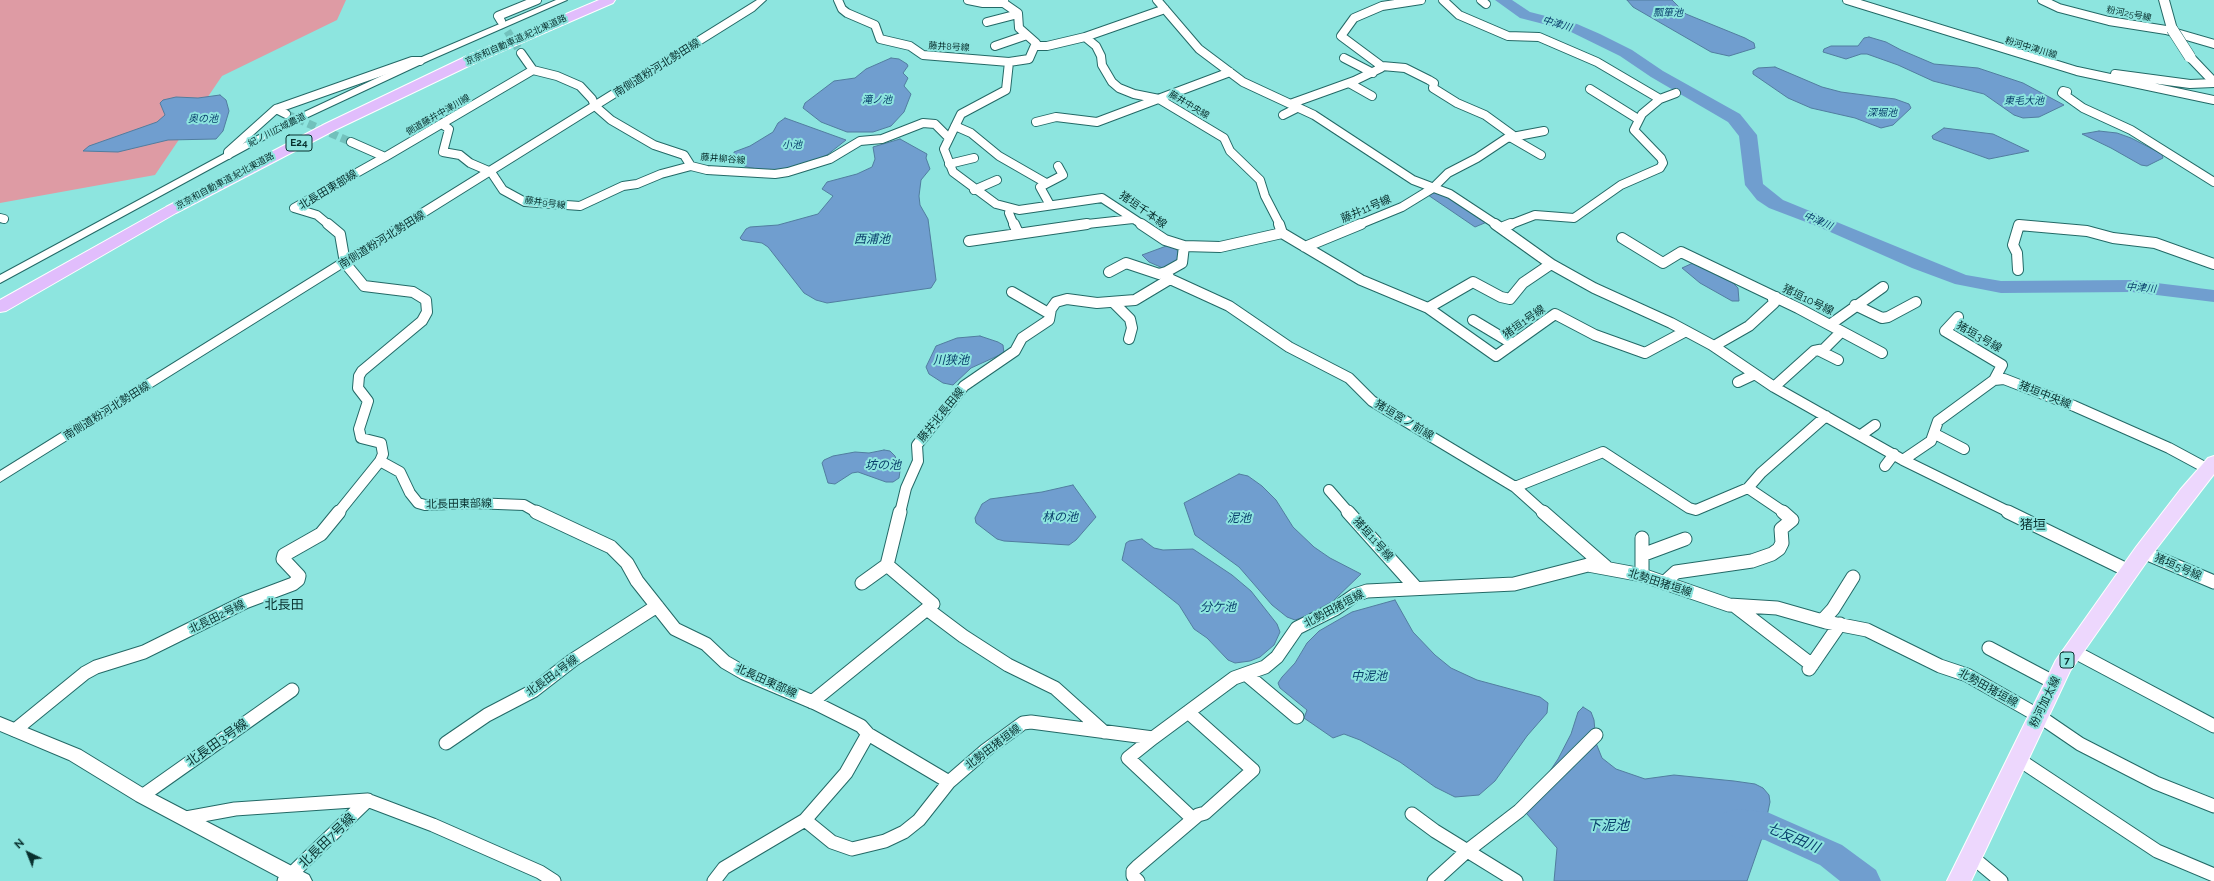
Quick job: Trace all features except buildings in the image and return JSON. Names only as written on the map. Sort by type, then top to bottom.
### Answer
[{"type":"highway","name":"京奈和自動車道;紀北東道路","points":[[0,307],[171,210],[330,127],[472,59],[609,0]]},
{"type":"main road","points":[[2164,0],[2166,13],[2172,29],[2190,57],[2214,83]]},
{"type":"main road","name":"粉河加太線","points":[[1959,881],[2039,716],[2073,651],[2143,552],[2211,465]]},
{"type":"street","points":[[501,21],[498,16],[537,0]]},
{"type":"street","name":"紀ノ川広域農道","points":[[0,280],[288,123],[420,61],[563,0]]},
{"type":"street","name":"南側道粉河北勢田線","points":[[0,478],[751,9],[762,0]]},
{"type":"street","name":"藤井8号線","points":[[838,0],[842,9],[875,25],[880,39],[910,46],[923,55],[1009,62]]},
{"type":"street","points":[[968,0],[983,3],[1004,1],[1018,14],[1019,28],[1036,43],[1029,59],[1009,62]]},
{"type":"street","points":[[1156,0],[1199,49],[1244,82],[1294,106],[1339,131],[1413,180],[1450,194],[1501,228],[1550,264],[1594,288],[1686,331],[1714,346],[1774,387],[1898,457],[2129,571]]},
{"type":"street","points":[[1421,0],[1390,2],[1358,15],[1341,33],[1344,39],[1382,66],[1401,67],[1432,82],[1433,88],[1457,103],[1485,116],[1512,137],[1541,155]]},
{"type":"street","points":[[1443,0],[1460,15],[1508,36],[1539,37],[1597,62],[1660,99]]},
{"type":"street","name":"粉河中津川線","points":[[1846,0],[2044,62],[2120,82],[2177,91],[2214,100]]},
{"type":"street","name":"粉河25号線","points":[[2042,0],[2059,8],[2109,21],[2166,30],[2214,44]]},
{"type":"street","points":[[1035,46],[1047,46],[1085,37],[1165,9]]},
{"type":"street","points":[[987,22],[1018,14]]},
{"type":"street","points":[[995,46],[1027,35]]},
{"type":"street","name":"藤井中央線","points":[[1085,37],[1096,46],[1101,56],[1102,64],[1112,82],[1126,92],[1157,99],[1224,138],[1230,151],[1260,180],[1265,196],[1283,231],[1282,233]]},
{"type":"street","points":[[521,53],[533,70]]},
{"type":"street","points":[[1344,58],[1373,73]]},
{"type":"street","points":[[2044,62],[2048,60],[2082,70],[2167,81],[2214,83]]},
{"type":"street","points":[[228,155],[228,152],[283,104],[412,61],[420,61]]},
{"type":"street","name":"猪垣千本線","points":[[1009,62],[1004,92],[961,114],[944,149],[949,164],[956,175],[974,190],[996,204],[1011,209],[1102,198],[1165,240],[1184,246],[1220,247],[1263,236],[1282,233]]},
{"type":"street","points":[[1283,115],[1294,106],[1373,73],[1382,66]]},
{"type":"street","name":"藤井柳谷線","points":[[533,70],[557,76],[580,86],[592,98],[595,106],[611,120],[654,145],[684,155],[691,166],[719,171],[775,174],[788,172],[812,166],[830,159],[860,141],[882,139],[923,123],[935,124],[949,138]]},
{"type":"street","name":"側道藤井中津川線","points":[[385,157],[533,70]]},
{"type":"street","points":[[1036,122],[1056,117],[1097,122],[1230,72]]},
{"type":"street","points":[[1349,83],[1372,96]]},
{"type":"street","points":[[1590,89],[1638,119]]},
{"type":"street","points":[[2067,92],[2063,91],[2062,93],[2083,108],[2131,130],[2214,182]]},
{"type":"street","points":[[1501,228],[1535,215],[1570,219],[1574,218],[1621,185],[1660,168],[1664,164],[1661,158],[1634,130],[1638,119],[1660,99],[1676,94]]},
{"type":"street","points":[[1448,107],[1471,109],[1483,103]]},
{"type":"street","points":[[276,110],[286,114]]},
{"type":"street","points":[[442,124],[449,129],[443,152],[460,155],[470,163],[491,172]]},
{"type":"street","points":[[955,126],[971,133],[999,156],[1046,183]]},
{"type":"street","points":[[1512,137],[1544,130]]},
{"type":"street","name":"藤井11号線","points":[[1305,247],[1402,207],[1433,188],[1448,173],[1512,137]]},
{"type":"street","points":[[351,142],[385,157]]},
{"type":"street","name":"北長田東部線","points":[[385,157],[294,208],[317,215],[340,234],[345,263],[364,286],[413,292],[426,300],[428,306],[422,321],[362,371],[359,376],[358,388],[368,401],[359,433],[361,438],[381,443],[383,454],[380,461],[400,472],[404,477],[410,493],[418,503],[425,505],[472,503],[524,505],[604,543],[611,547],[627,562],[636,581],[676,629],[706,644],[725,662],[744,673],[812,702],[862,726],[868,734],[949,782]]},
{"type":"street","points":[[949,164],[974,158]]},
{"type":"street","name":"藤井9号線","points":[[491,172],[503,190],[525,202],[580,206],[621,183],[637,184],[661,174],[691,166]]},
{"type":"street","points":[[1050,205],[1040,187],[1063,175],[1058,166]]},
{"type":"street","points":[[974,190],[997,180]]},
{"type":"street","points":[[1009,213],[1018,233]]},
{"type":"street","points":[[969,241],[1018,233],[1133,219]]},
{"type":"street","points":[[2018,270],[2017,253],[2013,245],[2019,225],[2087,231],[2113,238],[2155,243],[2214,264]]},
{"type":"street","points":[[1282,233],[1378,288],[1428,308],[1473,282],[1501,297],[1510,299],[1516,294],[1523,283],[1550,264]]},
{"type":"street","name":"猪垣10号線","points":[[1622,238],[1663,263],[1681,252],[1743,284],[1750,285],[1776,297],[1835,327],[1840,333],[1824,349],[1818,350],[1774,387]]},
{"type":"street","name":"藤井北長田線","points":[[887,565],[906,488],[918,461],[917,445],[964,386],[979,374],[1015,351],[1022,338],[1049,320],[1054,305],[1060,300],[1114,303],[1135,300],[1168,276],[1182,263],[1184,246]]},
{"type":"street","name":"猪垣宮ノ前線","points":[[1109,272],[1120,264],[1126,263],[1168,276],[1229,306],[1289,347],[1349,378],[1372,401],[1515,487],[1606,567]]},
{"type":"street","points":[[1882,353],[1835,327],[1855,305],[1883,287]]},
{"type":"street","points":[[1012,292],[1050,314]]},
{"type":"street","points":[[1714,346],[1749,326],[1774,302],[1773,299],[1776,297]]},
{"type":"street","points":[[1855,305],[1882,318],[1888,317],[1916,302]]},
{"type":"street","points":[[1114,303],[1124,311],[1130,319],[1132,328],[1129,339]]},
{"type":"street","name":"猪垣1号線","points":[[1428,308],[1496,356],[1555,314],[1595,335],[1646,353],[1686,331]]},
{"type":"street","name":"猪垣3号線","points":[[1958,317],[1945,331],[2002,365],[1994,380]]},
{"type":"street","points":[[1473,320],[1513,344]]},
{"type":"street","points":[[1818,350],[1838,360]]},
{"type":"street","points":[[1738,382],[1755,374]]},
{"type":"street","name":"猪垣中央線","points":[[1994,380],[2004,379],[2031,389],[2211,465]]},
{"type":"street","points":[[1885,466],[1898,457],[1931,441],[1935,434],[1935,428],[1938,421],[1994,380]]},
{"type":"street","points":[[1515,487],[1603,452],[1689,508],[1696,510],[1748,488],[1761,473],[1826,416]]},
{"type":"street","points":[[1861,435],[1875,425]]},
{"type":"street","points":[[1935,434],[1964,449]]},
{"type":"street","name":"北長田2号線","points":[[15,730],[85,673],[96,667],[144,652],[245,602],[293,584],[298,580],[299,576],[283,558],[284,555],[288,551],[321,534],[380,461]]},
{"type":"street","points":[[1664,583],[1676,572],[1752,561],[1772,554],[1779,549],[1782,542],[1780,530],[1792,520],[1785,512],[1748,488]]},
{"type":"street","name":"猪垣11号線","points":[[1329,490],[1417,589]]},
{"type":"street","points":[[1642,538],[1642,575]]},
{"type":"street","points":[[1642,555],[1685,539]]},
{"type":"street","name":"猪垣5号線","points":[[2143,552],[2214,582]]},
{"type":"street","points":[[812,702],[933,604],[887,565],[862,583]]},
{"type":"street","name":"北勢田猪垣線","points":[[805,820],[832,842],[852,849],[869,846],[904,832],[919,820],[949,782],[986,750],[1024,724],[1031,722],[1142,738],[1153,738],[1234,678],[1247,675],[1265,667],[1277,657],[1291,634],[1297,628],[1335,609],[1355,595],[1367,591],[1514,584],[1582,566],[1606,567],[1642,575],[1719,603],[1735,606],[1769,607],[1822,621],[1867,630],[1940,666],[1958,671],[2039,716],[2087,747],[2156,783],[2214,806]]},
{"type":"street","points":[[1822,621],[1834,609],[1853,577]]},
{"type":"street","name":"北長田4号線","points":[[446,743],[487,715],[533,692],[573,660],[657,606]]},
{"type":"street","points":[[1735,606],[1810,667],[1840,624]]},
{"type":"street","points":[[927,609],[963,636],[1008,665],[1056,688],[1104,732]]},
{"type":"street","points":[[1989,648],[2055,684]]},
{"type":"street","points":[[2073,651],[2214,726]]},
{"type":"street","points":[[1247,675],[1297,716]]},
{"type":"street","name":"北長田3号線","points":[[142,796],[292,690]]},
{"type":"street","points":[[1138,881],[1133,876],[1133,871],[1137,866],[1193,819],[1206,813],[1252,770],[1188,712]]},
{"type":"street","points":[[0,724],[75,755],[142,796],[186,818],[293,879]]},
{"type":"street","points":[[714,881],[724,868],[805,820],[846,773],[868,734]]},
{"type":"street","points":[[1434,881],[1468,851],[1519,811],[1596,735]]},
{"type":"street","points":[[1153,738],[1128,758],[1193,819]]},
{"type":"street","points":[[2018,759],[2157,851],[2214,875]]},
{"type":"street","points":[[186,818],[234,809],[368,800],[433,825],[540,872],[554,881]]},
{"type":"street","name":"北長田7号線","points":[[293,879],[368,800]]},
{"type":"street","points":[[1412,814],[1434,831],[1516,881]]},
{"type":"street","points":[[1971,856],[2001,881]]},
{"type":"shaded area","points":[[0,0],[346,0],[337,20],[222,76],[155,175],[0,203]]},
{"type":"water","name":"瓢箪池","points":[[1627,0],[1672,0],[1686,14],[1745,38],[1754,43],[1755,48],[1729,56],[1711,52],[1633,7]]},
{"type":"water","name":"東毛大池","points":[[1869,37],[1886,42],[1934,64],[1978,68],[2023,83],[2064,105],[2039,117],[2023,118],[2014,115],[1984,94],[1933,81],[1898,65],[1867,54],[1861,54],[1846,59],[1823,52],[1824,49],[1831,46],[1858,46],[1864,38]]},
{"type":"water","name":"滝ノ池","points":[[891,58],[899,59],[907,64],[908,66],[903,73],[908,78],[904,86],[911,94],[904,112],[891,126],[873,132],[847,132],[821,122],[803,108],[805,103],[834,81],[855,78],[866,69]]},
{"type":"water","name":"深堀池","points":[[1775,67],[1822,87],[1841,92],[1895,99],[1909,104],[1911,108],[1893,125],[1881,128],[1855,118],[1811,108],[1788,98],[1753,74],[1753,71],[1758,68]]},
{"type":"water","name":"奥の池","points":[[220,95],[226,100],[229,111],[223,131],[216,139],[168,140],[118,152],[83,151],[89,146],[157,122],[165,115],[160,103],[163,100],[176,97],[198,98]]},
{"type":"water","name":"小池","points":[[785,118],[846,140],[827,155],[800,167],[767,171],[747,167],[734,161],[734,152],[750,146],[773,132],[778,123]]},
{"type":"water","points":[[1944,128],[1993,134],[2029,151],[1989,159],[1933,139],[1932,136]]},
{"type":"water","points":[[2099,131],[2117,133],[2131,138],[2162,154],[2163,158],[2147,166],[2141,165],[2082,134]]},
{"type":"water","name":"西浦池","points":[[900,139],[927,154],[926,158],[930,169],[921,180],[919,196],[920,205],[928,219],[936,280],[931,288],[827,303],[816,300],[804,293],[768,247],[762,243],[742,240],[740,238],[746,229],[750,227],[778,225],[818,214],[833,196],[822,189],[827,182],[857,174],[872,167],[875,159],[873,147]]},
{"type":"water","points":[[1436,192],[1449,197],[1487,222],[1475,227],[1428,195]]},
{"type":"water","points":[[1169,245],[1177,250],[1181,257],[1165,269],[1149,262],[1142,255]]},
{"type":"water","points":[[1693,263],[1733,283],[1738,288],[1739,301],[1732,301],[1700,283],[1682,268]]},
{"type":"water","name":"川狭池","points":[[980,336],[1003,345],[1004,353],[971,368],[953,385],[943,383],[929,374],[926,367],[936,346],[957,338]]},
{"type":"water","name":"坊の池","points":[[884,450],[890,451],[895,456],[900,471],[899,478],[893,482],[886,482],[858,472],[852,473],[835,484],[828,483],[822,463],[824,460],[833,456],[855,452],[869,453]]},
{"type":"water","name":"泥池","points":[[1239,474],[1248,476],[1262,486],[1276,500],[1293,527],[1314,547],[1330,558],[1361,574],[1333,601],[1304,617],[1295,620],[1287,617],[1272,605],[1239,567],[1195,535],[1184,503]]},
{"type":"water","name":"林の池","points":[[1073,485],[1096,517],[1076,540],[1069,545],[1004,541],[997,539],[976,523],[975,518],[982,504],[990,499],[1042,492]]},
{"type":"water","name":"分ケ池","points":[[1142,539],[1154,548],[1163,550],[1193,549],[1232,575],[1251,591],[1277,624],[1280,632],[1274,645],[1260,657],[1250,661],[1235,663],[1228,660],[1207,638],[1194,629],[1179,605],[1122,560],[1126,543],[1129,541]]},
{"type":"water","name":"中泥池","points":[[1395,600],[1413,632],[1435,655],[1451,668],[1477,680],[1540,697],[1548,703],[1547,713],[1527,736],[1495,781],[1479,795],[1455,797],[1435,787],[1400,762],[1360,740],[1344,734],[1333,738],[1304,718],[1307,710],[1280,688],[1278,683],[1282,677],[1295,663],[1307,643],[1319,631],[1352,612]]},
{"type":"water","name":"下泥池","points":[[1583,707],[1591,712],[1594,720],[1596,743],[1602,758],[1616,769],[1645,779],[1674,775],[1755,784],[1763,788],[1769,795],[1770,802],[1763,835],[1747,881],[1554,881],[1557,848],[1519,805],[1546,777],[1558,759],[1571,734],[1578,712]]},
{"type":"waterway","name":"中津川","points":[[1502,0],[1525,15],[1572,27],[1595,37],[1626,53],[1657,74],[1734,118],[1748,135],[1751,173],[1754,185],[1764,196],[1776,204],[1826,223],[1919,264],[1962,280],[2001,287],[2088,285],[2132,286],[2214,296]]},
{"type":"waterway","name":"七反田川","points":[[1735,823],[1767,826],[1831,855],[1865,881]]},
{"type":"tunnel","points":[[501,21],[521,53]]},
{"type":"tunnel","points":[[286,114],[351,142]]},
{"type":"district","name":"猪垣","points":[[2033,525]]},
{"type":"district","name":"北長田","points":[[284,605]]}]
